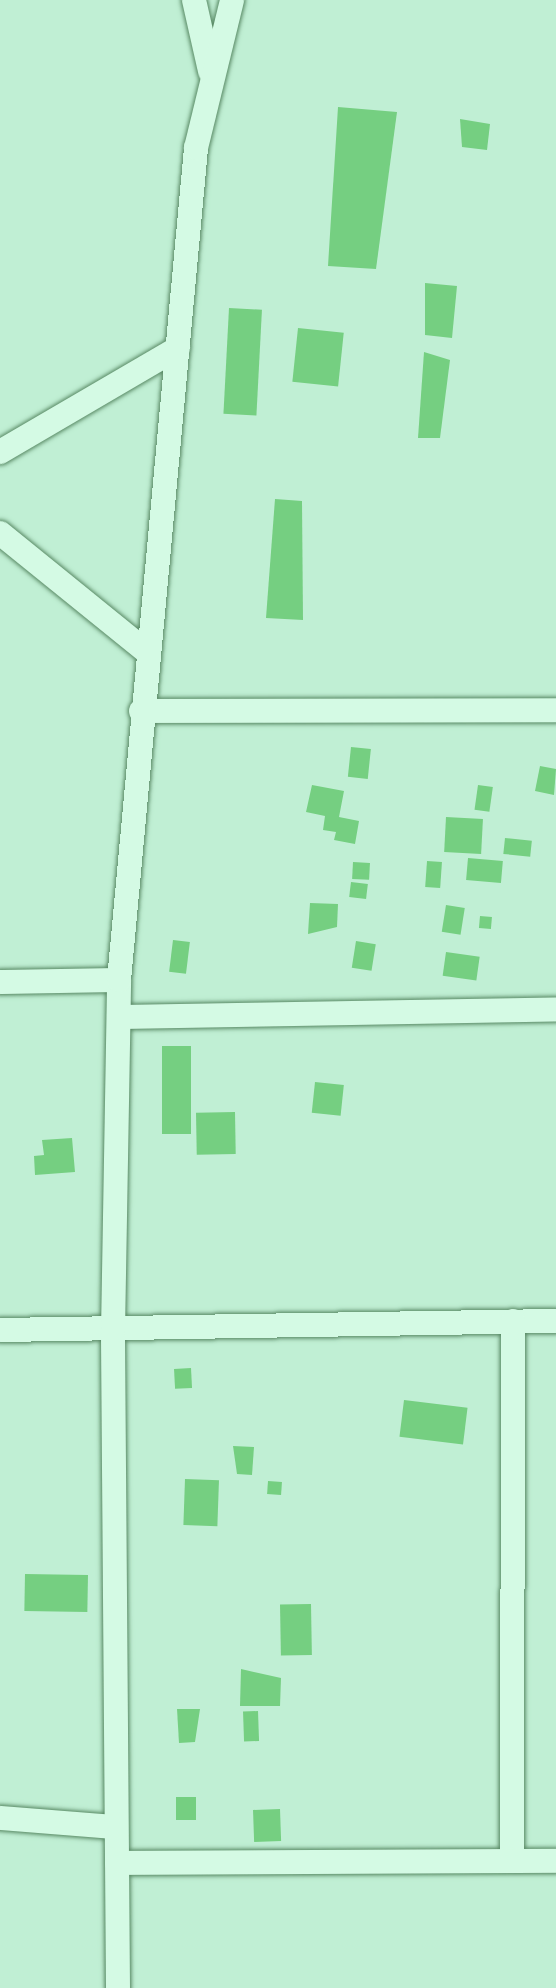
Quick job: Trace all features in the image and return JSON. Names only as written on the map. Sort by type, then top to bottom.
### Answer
[{"type":"street","points":[[194,0],[211,74]]},
{"type":"street","points":[[118,1988],[113,1331],[119,980],[141,711],[196,148],[211,74],[232,0]]},
{"type":"street","points":[[0,452],[178,348]]},
{"type":"street","points":[[0,533],[147,652]]},
{"type":"street","points":[[141,711],[556,710]]},
{"type":"street","points":[[0,982],[119,980]]},
{"type":"street","points":[[119,1017],[556,1009]]},
{"type":"street","points":[[512,1860],[513,1321]]},
{"type":"street","points":[[0,1330],[113,1331],[556,1321]]},
{"type":"street","points":[[0,1818],[116,1827]]},
{"type":"street","points":[[117,1863],[556,1861]]},
{"type":"building","points":[[338,107],[397,112],[376,269],[328,266]]},
{"type":"building","points":[[460,119],[490,124],[487,150],[462,147]]},
{"type":"building","points":[[425,283],[457,286],[452,338],[425,335]]},
{"type":"building","points":[[229,308],[262,310],[256,416],[223,414]]},
{"type":"building","points":[[298,328],[344,333],[338,387],[292,382]]},
{"type":"building","points":[[424,352],[450,360],[440,438],[418,438]]},
{"type":"building","points":[[275,499],[302,501],[303,620],[266,618]]},
{"type":"building","points":[[351,747],[371,749],[368,779],[348,777]]},
{"type":"building","points":[[540,766],[556,769],[554,795],[535,791]]},
{"type":"building","points":[[312,785],[344,791],[339,817],[359,821],[355,844],[334,840],[336,832],[323,830],[325,816],[306,812]]},
{"type":"building","points":[[478,785],[493,787],[489,812],[475,810]]},
{"type":"building","points":[[446,817],[483,819],[481,854],[444,852]]},
{"type":"building","points":[[505,838],[532,841],[530,857],[503,854]]},
{"type":"building","points":[[468,858],[503,861],[501,883],[466,880]]},
{"type":"building","points":[[427,861],[442,862],[440,888],[425,887]]},
{"type":"building","points":[[353,862],[370,863],[369,880],[352,879]]},
{"type":"building","points":[[351,882],[368,884],[366,899],[349,897]]},
{"type":"building","points":[[310,903],[338,904],[337,927],[308,934]]},
{"type":"building","points":[[446,905],[465,908],[461,935],[442,932]]},
{"type":"building","points":[[480,916],[492,917],[491,929],[479,928]]},
{"type":"building","points":[[173,940],[190,942],[186,974],[169,972]]},
{"type":"building","points":[[356,941],[376,944],[372,971],[352,968]]},
{"type":"building","points":[[446,952],[480,957],[476,980],[443,976]]},
{"type":"building","points":[[162,1046],[191,1046],[191,1134],[162,1134]]},
{"type":"building","points":[[315,1082],[344,1085],[341,1116],[312,1113]]},
{"type":"building","points":[[235,1112],[236,1154],[197,1155],[196,1113]]},
{"type":"building","points":[[72,1138],[75,1172],[35,1175],[34,1156],[44,1155],[42,1140]]},
{"type":"building","points":[[191,1368],[192,1388],[175,1389],[174,1369]]},
{"type":"building","points":[[404,1400],[468,1408],[463,1445],[399,1437]]},
{"type":"building","points":[[233,1446],[254,1447],[252,1475],[237,1474]]},
{"type":"building","points":[[185,1479],[219,1480],[217,1526],[183,1525]]},
{"type":"building","points":[[268,1481],[282,1482],[281,1495],[267,1494]]},
{"type":"building","points":[[25,1574],[88,1575],[87,1612],[24,1611]]},
{"type":"building","points":[[311,1604],[312,1655],[281,1656],[280,1605]]},
{"type":"building","points":[[241,1669],[281,1678],[280,1706],[240,1706]]},
{"type":"building","points":[[177,1709],[200,1709],[195,1742],[179,1743]]},
{"type":"building","points":[[258,1711],[259,1741],[244,1742],[243,1712]]},
{"type":"building","points":[[176,1797],[196,1797],[196,1820],[176,1820]]},
{"type":"building","points":[[280,1809],[281,1841],[254,1842],[253,1810]]}]
